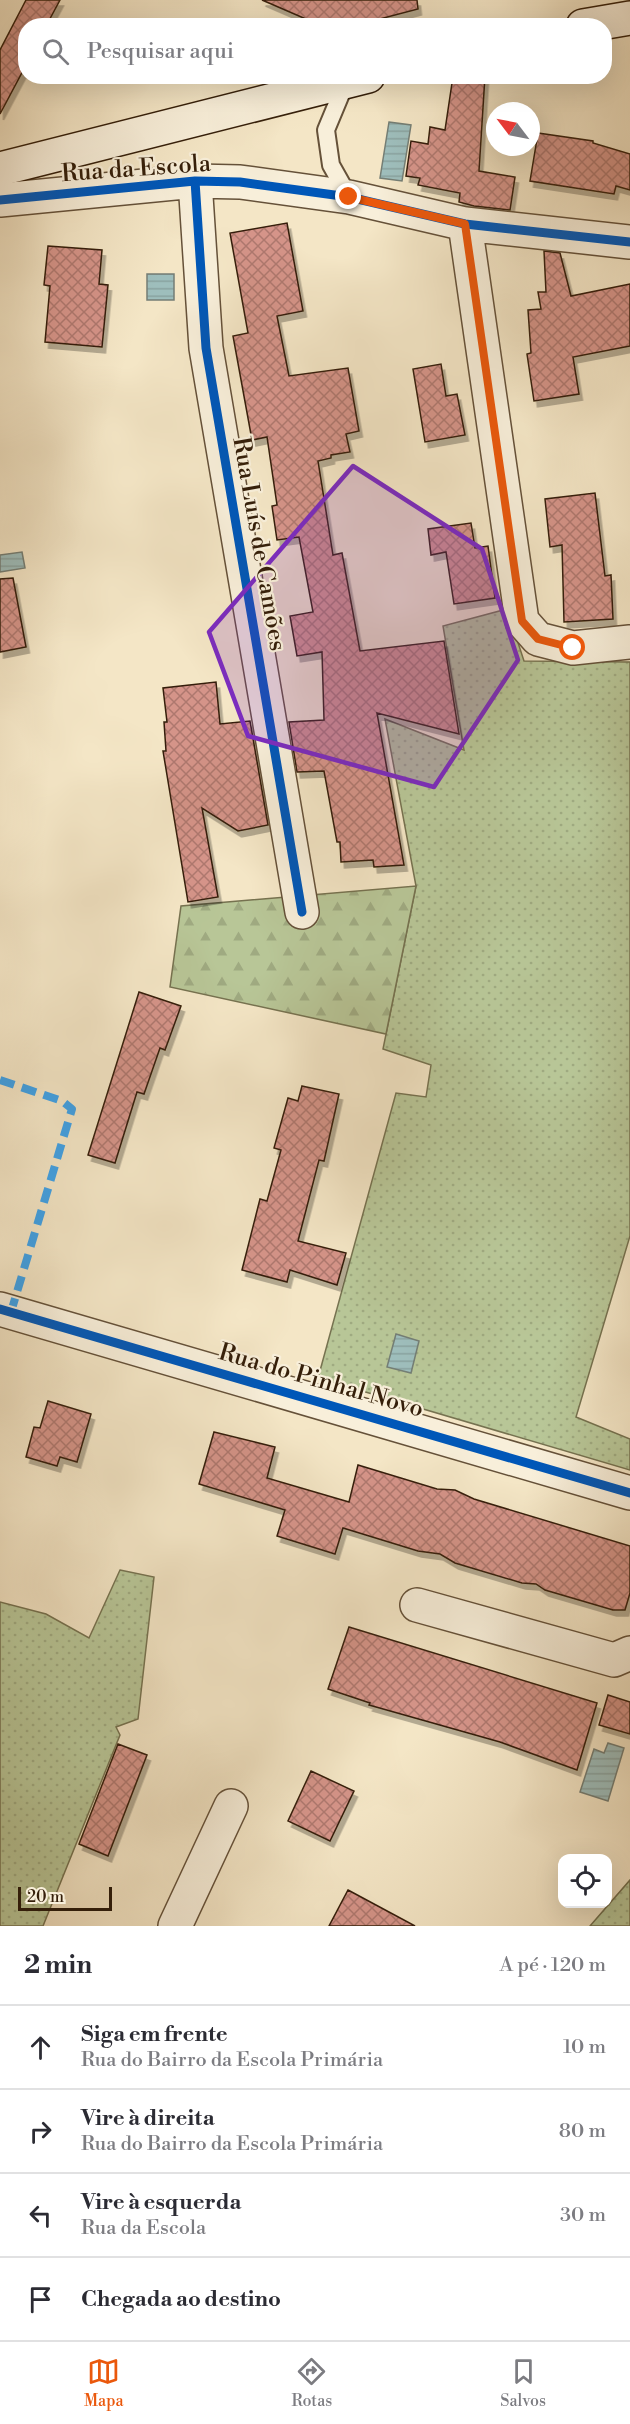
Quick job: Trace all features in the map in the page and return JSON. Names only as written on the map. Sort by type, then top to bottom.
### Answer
[{"type":"street","points":[[612,21],[630,18]]},
{"type":"street","points":[[0,169],[337,84]]},
{"type":"street","name":"Rua da Escola","points":[[0,200],[195,181],[240,182],[349,197],[465,224],[630,242]]},
{"type":"street","name":"Rua Luís de Camões","points":[[195,181],[206,348],[302,912]]},
{"type":"street","points":[[465,224],[522,621],[538,639],[573,648],[630,642]]},
{"type":"street","name":"Rua do Pinhal Novo","points":[[0,1309],[630,1493]]},
{"type":"street","points":[[417,1605],[614,1660],[630,1653]]},
{"type":"street","points":[[176,1926],[231,1806]]},
{"type":"lane","points":[[349,197],[331,165],[326,130],[354,84]]},
{"type":"highlighted area","points":[[353,466],[482,549],[518,660],[434,787],[248,736],[209,632]]},
{"type":"green space","points":[[507,609],[524,661],[630,662],[630,1236],[576,1417],[630,1439],[630,1470],[318,1378],[396,1093],[426,1097],[431,1065],[383,1049],[416,886],[385,719],[464,750],[443,626]]},
{"type":"green space","points":[[416,886],[386,1034],[170,987],[181,906]]},
{"type":"green space","points":[[120,1570],[154,1577],[138,1719],[116,1727],[120,1735],[43,1926],[0,1926],[0,1602],[46,1614],[89,1638]]},
{"type":"green space","points":[[630,1880],[630,1926],[590,1926],[606,1908],[612,1908],[612,1901]]},
{"type":"water","points":[[389,122],[411,125],[402,181],[380,178]]},
{"type":"water","points":[[147,274],[174,274],[174,300],[147,300]]},
{"type":"water","points":[[22,552],[25,568],[0,572],[0,555]]},
{"type":"water","points":[[396,1334],[419,1341],[411,1373],[387,1367]]},
{"type":"water","points":[[608,1743],[624,1748],[608,1801],[580,1792],[594,1749],[604,1753]]},
{"type":"building","points":[[26,0],[60,0],[50,18],[18,18],[18,80],[0,114],[0,50]]},
{"type":"building","points":[[262,0],[417,0],[418,9],[384,18],[304,18]]},
{"type":"building","points":[[452,84],[484,84],[479,171],[515,177],[510,210],[459,202],[460,193],[418,185],[420,178],[406,176],[411,141],[428,144],[430,127],[445,130]]},
{"type":"building","points":[[540,133],[593,141],[593,143],[630,154],[630,190],[616,186],[614,194],[530,181],[534,156],[540,156]]},
{"type":"building","points":[[287,223],[303,311],[277,316],[289,376],[348,368],[359,431],[346,434],[350,452],[331,455],[331,458],[318,461],[333,555],[342,553],[360,651],[444,641],[459,734],[377,713],[404,865],[374,867],[373,860],[341,862],[340,842],[337,842],[324,771],[297,772],[289,722],[324,720],[322,652],[297,656],[290,616],[313,612],[299,537],[277,540],[272,506],[277,505],[267,437],[252,440],[233,336],[248,333],[230,233]]},
{"type":"building","points":[[48,246],[102,250],[99,284],[108,285],[102,347],[45,342],[50,286],[44,285]]},
{"type":"building","points":[[544,251],[560,253],[571,296],[630,284],[630,346],[573,357],[579,394],[534,401],[527,354],[531,353],[528,310],[541,309],[538,292],[546,292]]},
{"type":"building","points":[[441,364],[446,396],[457,394],[465,435],[425,442],[413,369]]},
{"type":"building","points":[[595,493],[605,576],[611,575],[613,619],[564,622],[562,545],[550,547],[545,499]]},
{"type":"building","points":[[471,523],[475,548],[488,546],[495,598],[454,604],[446,552],[431,555],[428,529]]},
{"type":"building","points":[[13,578],[26,647],[0,652],[0,579]]},
{"type":"building","points":[[216,682],[220,724],[250,721],[268,825],[238,831],[202,808],[218,897],[188,902],[163,751],[166,751],[164,722],[167,722],[163,688]]},
{"type":"building","points":[[139,992],[181,1006],[165,1050],[160,1048],[144,1094],[137,1092],[115,1163],[88,1155]]},
{"type":"building","points":[[302,1086],[339,1094],[324,1161],[319,1160],[298,1241],[346,1253],[337,1285],[290,1270],[287,1282],[242,1270],[260,1199],[267,1201],[281,1150],[274,1148],[288,1098],[298,1101]]},
{"type":"building","points":[[48,1401],[91,1414],[77,1462],[60,1457],[57,1466],[26,1457],[34,1427],[40,1428]]},
{"type":"building","points":[[214,1432],[275,1447],[267,1478],[349,1502],[358,1465],[437,1489],[455,1490],[474,1499],[630,1546],[630,1593],[625,1610],[613,1610],[545,1590],[536,1584],[522,1583],[455,1563],[440,1554],[418,1551],[343,1528],[335,1554],[277,1536],[285,1510],[199,1484]]},
{"type":"building","points":[[349,1627],[597,1703],[577,1770],[500,1742],[369,1705],[370,1703],[328,1689]]},
{"type":"building","points":[[608,1695],[630,1702],[630,1734],[599,1725]]},
{"type":"building","points":[[118,1744],[147,1755],[108,1856],[79,1844]]},
{"type":"building","points":[[311,1771],[354,1791],[330,1841],[288,1821]]},
{"type":"building","points":[[348,1890],[415,1926],[329,1926]]},
{"type":"marked path","points":[[0,1080],[62,1101],[72,1109],[11,1312]]},
{"type":"cycle path","points":[[195,181],[206,348],[302,912]]},
{"type":"cycle path","points":[[0,200],[195,181],[240,182],[349,197],[465,224],[630,242]]},
{"type":"cycle path","points":[[0,1309],[630,1493]]},
{"type":"route","points":[[349,197],[465,224],[522,621],[538,639],[573,648]]}]
